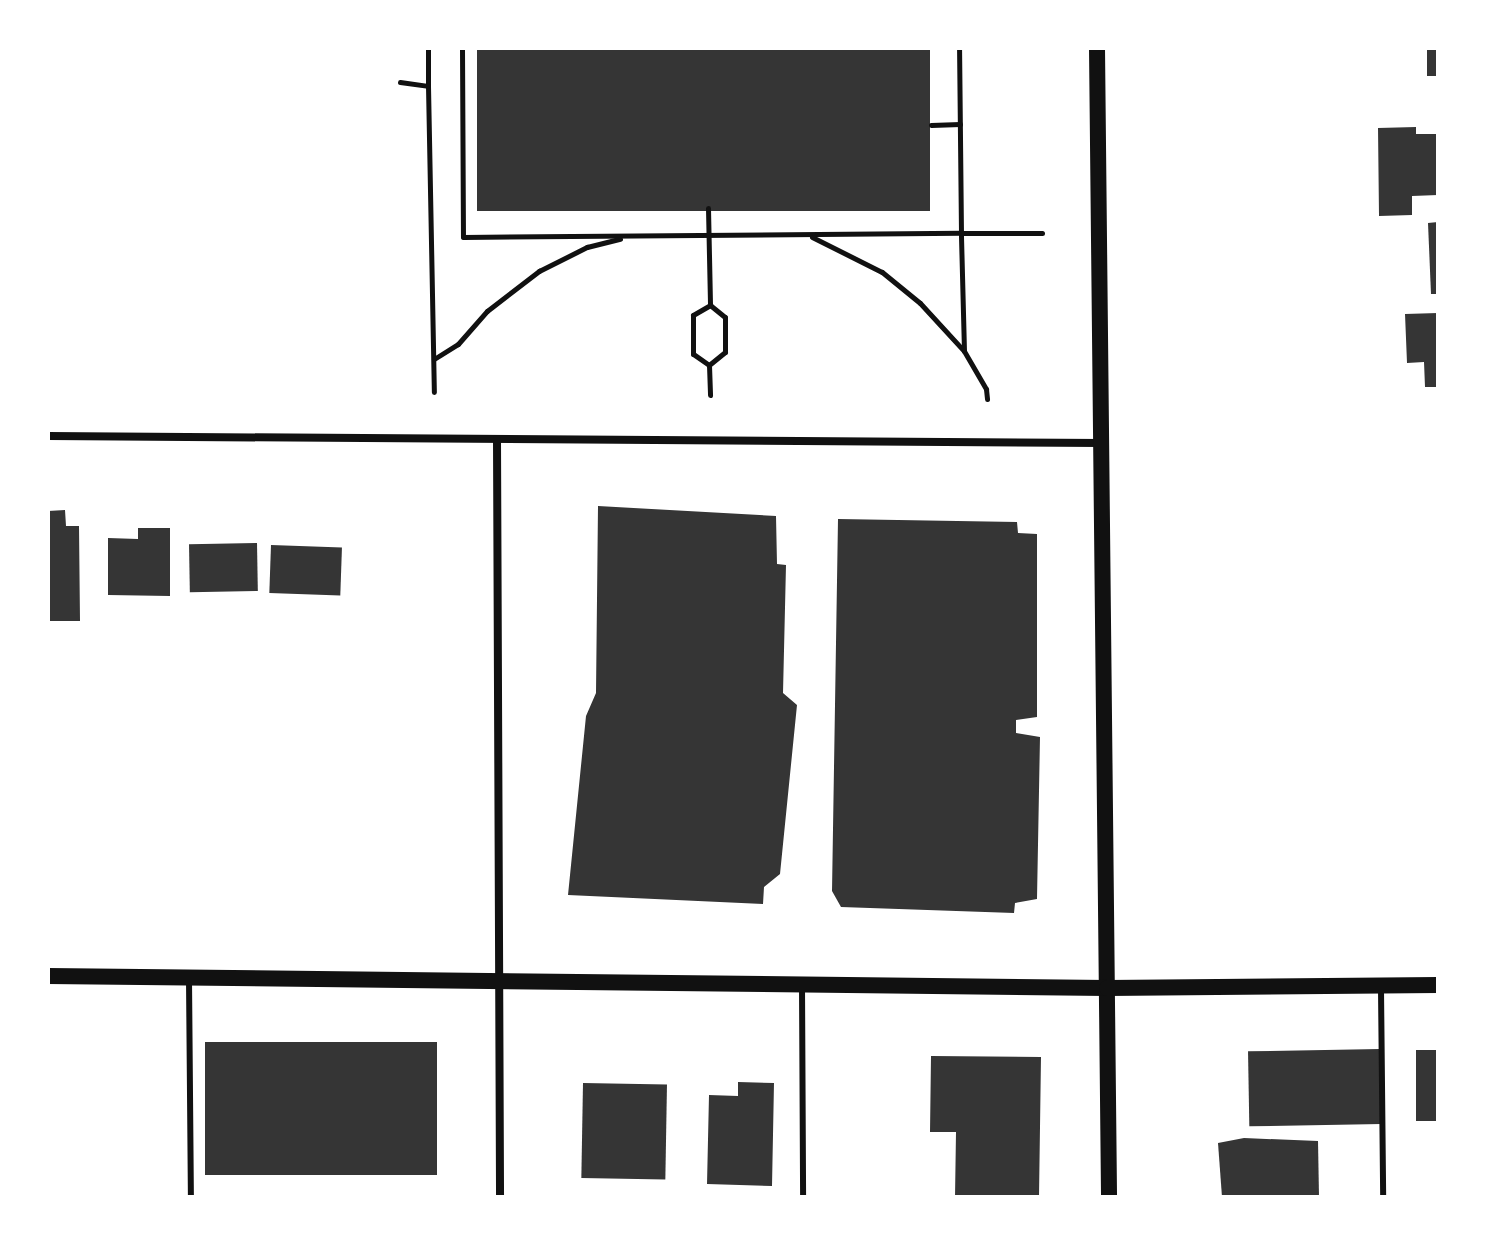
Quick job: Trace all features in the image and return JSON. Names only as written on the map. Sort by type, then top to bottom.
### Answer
[{"type":"main road","points":[[1097,48],[1109,1197]]},
{"type":"main road","points":[[48,976],[1107,988],[1438,985]]},
{"type":"street","points":[[48,436],[1102,443]]},
{"type":"street","points":[[497,439],[500,1197]]},
{"type":"lane","points":[[189,979],[191,1197]]},
{"type":"lane","points":[[802,985],[803,1197]]},
{"type":"lane","points":[[1381,986],[1383,1197]]},
{"type":"path","points":[[428,48],[434,392]]},
{"type":"path","points":[[462,48],[463,237],[1042,233]]},
{"type":"path","points":[[959,48],[964,351]]},
{"type":"path","points":[[400,82],[428,86]]},
{"type":"path","points":[[931,125],[960,124]]},
{"type":"path","points":[[708,208],[710,305],[725,317],[725,352],[709,365]]},
{"type":"path","points":[[434,359],[458,344],[506,294],[551,264],[587,247],[633,236]]},
{"type":"path","points":[[809,236],[882,272],[920,303],[964,351],[986,389],[987,399]]},
{"type":"path","points":[[709,365],[693,354],[693,315],[710,305]]},
{"type":"path","points":[[709,365],[710,395]]},
{"type":"building","points":[[477,48],[930,48],[930,211],[477,211]]},
{"type":"building","points":[[1427,48],[1438,48],[1438,76],[1427,76]]},
{"type":"building","points":[[1416,127],[1416,134],[1438,134],[1438,195],[1412,196],[1412,215],[1379,216],[1378,128]]},
{"type":"building","points":[[1438,222],[1438,294],[1431,294],[1428,223]]},
{"type":"building","points":[[1438,313],[1438,387],[1425,387],[1424,362],[1407,363],[1405,314]]},
{"type":"building","points":[[598,506],[776,516],[777,564],[786,565],[783,693],[797,705],[780,874],[764,887],[763,904],[568,895],[586,716],[596,693]]},
{"type":"building","points":[[65,510],[66,526],[79,526],[80,621],[48,621],[48,511]]},
{"type":"building","points":[[838,519],[1017,522],[1018,533],[1037,534],[1037,717],[1016,720],[1016,733],[1040,737],[1037,899],[1015,903],[1014,913],[841,907],[832,891]]},
{"type":"building","points":[[138,528],[170,528],[170,596],[108,595],[108,538],[138,539]]},
{"type":"building","points":[[257,543],[258,591],[190,592],[189,544]]},
{"type":"building","points":[[271,545],[342,547],[340,595],[269,593]]},
{"type":"building","points":[[205,1042],[437,1042],[437,1175],[205,1175]]},
{"type":"building","points":[[1380,1049],[1381,1124],[1249,1126],[1248,1051]]},
{"type":"building","points":[[1416,1050],[1438,1050],[1438,1121],[1416,1121]]},
{"type":"building","points":[[931,1056],[1041,1057],[1039,1197],[955,1197],[956,1132],[930,1132]]},
{"type":"building","points":[[738,1082],[774,1083],[772,1186],[707,1184],[709,1095],[738,1096]]},
{"type":"building","points":[[583,1083],[667,1084],[665,1179],[581,1178]]},
{"type":"building","points":[[1244,1138],[1318,1141],[1319,1197],[1222,1197],[1218,1143]]}]
